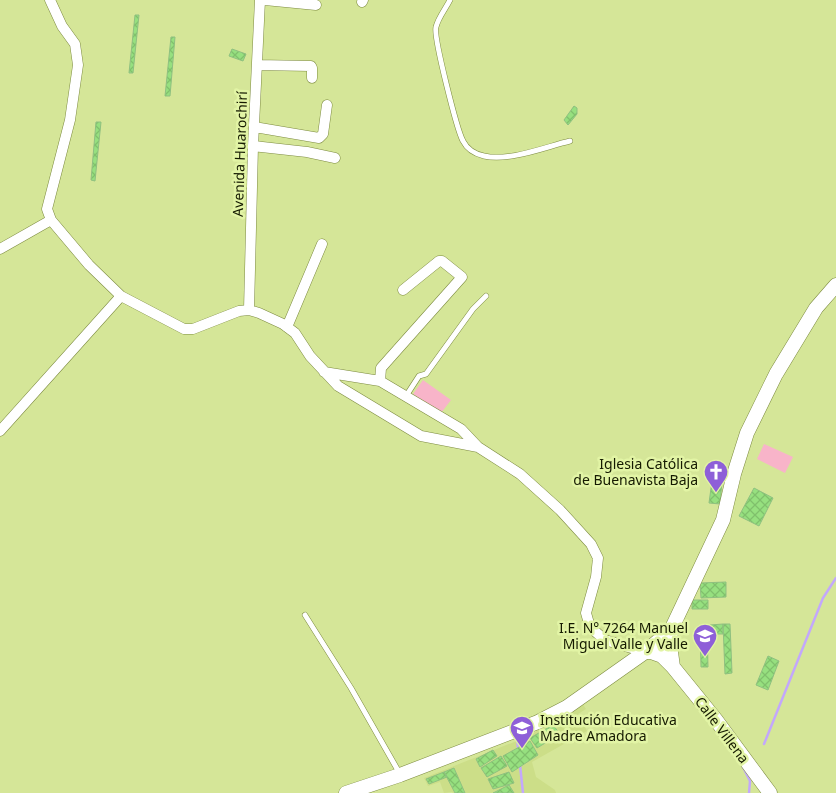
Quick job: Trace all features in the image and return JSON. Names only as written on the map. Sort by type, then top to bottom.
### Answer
[{"type":"street","points":[[50,0],[56,5],[62,26],[75,44],[78,65],[70,120],[47,209],[51,220],[88,266],[121,296],[184,329],[193,329],[240,311],[249,310],[287,327],[295,333],[324,372],[338,386],[421,436],[478,448]]},
{"type":"street","name":"Avenida Huarochirí","points":[[249,310],[253,146],[260,0]]},
{"type":"street","points":[[265,0],[316,5]]},
{"type":"street","points":[[257,64],[311,66],[312,78]]},
{"type":"street","points":[[254,127],[319,138],[323,134],[326,105]]},
{"type":"street","points":[[253,146],[306,152],[335,158]]},
{"type":"street","points":[[0,249],[51,220]]},
{"type":"street","points":[[287,327],[322,244]]},
{"type":"street","points":[[380,381],[381,368],[462,277],[442,261],[439,261],[403,290]]},
{"type":"street","points":[[674,667],[670,645],[671,630],[722,520],[747,433],[786,358],[816,308],[836,285]]},
{"type":"street","points":[[0,431],[121,296]]},
{"type":"street","points":[[324,372],[380,381],[461,429],[478,448],[520,474],[560,510],[591,544],[598,558],[596,577],[586,613],[590,626],[605,640],[662,656],[674,667]]},
{"type":"street","points":[[346,793],[400,775],[538,722],[567,707],[645,652],[671,630]]},
{"type":"street","name":"Calle Villena","points":[[674,667],[770,793]]},
{"type":"lane","points":[[450,0],[435,28],[458,129],[464,143],[471,151],[484,157],[506,157],[570,140]]},
{"type":"lane","points":[[405,396],[419,376],[426,374],[473,308],[486,296]]},
{"type":"lane","points":[[305,615],[351,688],[400,775]]},
{"type":"shaded area","points":[[423,380],[451,400],[441,413],[413,394]]},
{"type":"shaded area","points":[[764,444],[793,457],[785,473],[757,459]]},
{"type":"shaded area","points":[[582,703],[586,709],[578,714],[587,731],[532,762],[536,777],[555,790],[556,793],[444,793],[440,782],[428,786],[424,778],[529,736]]},
{"type":"building","points":[[135,15],[139,15],[133,73],[129,73]]},
{"type":"building","points":[[171,37],[175,37],[170,96],[165,96]]},
{"type":"building","points":[[232,49],[246,54],[243,61],[229,56]]},
{"type":"building","points":[[574,106],[577,108],[577,114],[568,125],[564,120]]},
{"type":"building","points":[[96,122],[101,122],[95,181],[91,180]]},
{"type":"building","name":"Iglesia Católica de Buenavista Baja","points":[[712,481],[722,482],[720,504],[709,503]]},
{"type":"building","points":[[754,488],[773,498],[759,526],[739,516]]},
{"type":"building","points":[[726,582],[726,597],[701,598],[700,583]]},
{"type":"building","points":[[692,600],[708,600],[708,609],[692,609]]},
{"type":"building","points":[[723,624],[730,624],[732,673],[725,674]]},
{"type":"building","points":[[723,624],[723,634],[710,634],[710,625]]},
{"type":"building","points":[[700,627],[707,627],[708,667],[701,667]]},
{"type":"building","points":[[768,656],[779,661],[768,690],[756,685]]},
{"type":"building","points":[[553,725],[560,734],[537,748],[530,738]]},
{"type":"building","points":[[530,741],[538,755],[512,772],[503,756]]},
{"type":"building","points":[[493,750],[497,756],[480,767],[476,759]]},
{"type":"building","points":[[501,756],[507,766],[487,777],[481,768]]},
{"type":"building","points":[[454,768],[465,793],[455,793],[444,772]]},
{"type":"building","points":[[444,772],[447,777],[429,784],[426,779]]},
{"type":"building","points":[[509,772],[514,783],[493,789],[488,779]]},
{"type":"building","points":[[509,785],[514,793],[493,793]]},
{"type":"waterway","points":[[764,744],[823,598],[836,578]]},
{"type":"waterway","points":[[517,735],[518,749]]},
{"type":"waterway","points":[[520,765],[523,793]]},
{"type":"waterway","points":[[743,767],[750,781],[749,793]]},
{"type":"place","name":"Iglesia Católica de Buenavista Baja","points":[[716,493]]},
{"type":"place","name":"I.E. N° 7264 Manuel Miguel Valle y Valle","points":[[705,657]]},
{"type":"place","name":"Institución Educativa Madre Amadora","points":[[522,749]]}]
